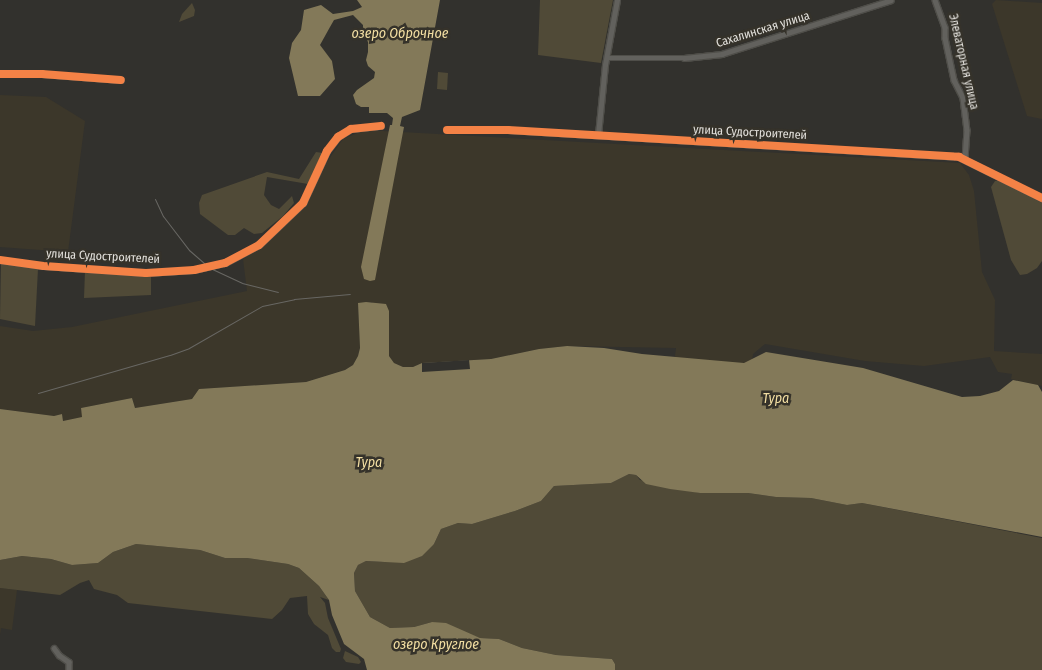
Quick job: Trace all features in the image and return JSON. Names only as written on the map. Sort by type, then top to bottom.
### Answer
[{"type":"street","points":[[598,136],[600,101],[617,0]]},
{"type":"street","name":"Сахалинская улица","points":[[607,58],[684,58],[722,54],[891,0]]},
{"type":"street","name":"Элеваторная улица","points":[[935,0],[945,27],[945,38],[954,80],[963,98],[967,130],[965,159]]},
{"type":"street","points":[[0,74],[42,74],[121,80]]},
{"type":"street","name":"улица Судостроителей","points":[[0,260],[44,266],[146,273],[194,270],[225,263],[259,245],[303,203],[327,151],[338,137],[351,129],[381,126]]},
{"type":"street","name":"улица Судостроителей","points":[[447,130],[508,130],[760,144],[965,159],[1042,198]]},
{"type":"street","points":[[54,648],[59,655],[69,662],[69,670]]},
{"type":"shaded area","points":[[540,0],[613,0],[601,63],[538,55]]},
{"type":"shaded area","points":[[996,0],[1042,3],[1042,119],[1027,116],[992,4]]},
{"type":"shaded area","points":[[192,3],[195,10],[194,16],[179,22],[182,14]]},
{"type":"shaded area","points":[[438,72],[448,73],[447,90],[437,89]]},
{"type":"shaded area","points":[[0,95],[46,97],[85,121],[68,252],[0,247]]},
{"type":"shaded area","points":[[365,130],[960,163],[969,175],[974,191],[982,272],[995,300],[994,351],[1042,354],[1042,386],[1011,379],[1012,374],[998,372],[990,357],[924,366],[865,361],[765,344],[753,354],[751,369],[674,363],[676,348],[567,346],[539,349],[491,359],[422,363],[413,367],[403,367],[394,363],[389,356],[389,343],[372,302],[358,304],[360,348],[353,365],[345,370],[306,382],[199,389],[192,399],[135,408],[132,398],[81,408],[83,417],[63,421],[62,414],[54,416],[0,409],[0,326],[33,331],[72,327],[247,291],[243,259],[262,247],[306,204],[327,162],[343,139]]},
{"type":"shaded area","points":[[316,152],[323,153],[322,159],[308,184],[267,177],[264,195],[271,205],[279,209],[292,196],[294,203],[283,216],[262,233],[254,234],[244,228],[235,235],[228,235],[200,214],[199,203],[202,195],[267,172],[299,179]]},
{"type":"shaded area","points":[[995,181],[1001,181],[1042,203],[1042,261],[1037,268],[1027,274],[1020,275],[1011,260],[991,187]]},
{"type":"shaded area","points":[[1,263],[38,269],[35,326],[0,319]]},
{"type":"shaded area","points":[[85,271],[151,276],[151,295],[84,298]]},
{"type":"shaded area","points":[[629,474],[636,475],[640,480],[700,493],[748,493],[776,497],[811,498],[847,505],[862,503],[1042,538],[1042,670],[615,670],[615,664],[612,659],[556,655],[522,648],[499,639],[480,638],[432,622],[414,627],[390,628],[370,617],[355,591],[354,573],[358,565],[366,561],[382,562],[434,544],[441,529],[458,523],[472,524],[515,511],[541,501],[554,486],[611,483]]},
{"type":"shaded area","points":[[136,544],[200,550],[225,558],[247,558],[288,564],[299,568],[319,586],[329,600],[320,597],[325,603],[328,618],[341,649],[340,652],[336,652],[332,648],[328,635],[314,624],[308,614],[307,596],[290,598],[282,610],[272,619],[128,603],[117,595],[94,589],[89,580],[60,595],[0,588],[0,560],[22,556],[51,559],[72,565],[98,563],[113,552]]},
{"type":"shaded area","points":[[0,588],[17,590],[12,630],[1,628],[0,635]]},
{"type":"shaded area","points":[[345,651],[358,657],[361,662],[359,664],[346,662],[343,658]]},
{"type":"water","name":"озеро Оброчное","points":[[357,0],[440,0],[420,110],[402,117],[400,126],[404,127],[375,280],[370,281],[364,279],[361,267],[393,118],[387,113],[369,113],[369,107],[361,107],[356,104],[353,95],[374,78],[375,72],[368,66],[366,60],[368,42],[363,33],[363,25],[353,15],[334,20],[320,45],[332,61],[335,79],[320,96],[298,96],[289,58],[292,43],[301,30],[304,10],[321,5],[333,14],[353,11],[362,7]]},
{"type":"water","name":"Тура","points":[[358,303],[386,304],[389,311],[389,356],[394,363],[403,367],[413,367],[422,363],[491,359],[539,349],[567,346],[604,348],[642,354],[744,363],[766,352],[863,368],[962,397],[980,396],[999,391],[1013,380],[1038,385],[1042,392],[1042,537],[862,503],[847,505],[811,498],[776,497],[748,493],[700,493],[670,489],[646,484],[636,475],[629,474],[611,483],[554,486],[541,501],[515,511],[472,524],[458,523],[441,529],[434,544],[422,556],[404,563],[366,561],[358,565],[354,573],[355,591],[370,617],[390,628],[414,627],[432,622],[446,623],[480,638],[499,639],[522,648],[556,655],[612,659],[615,664],[615,670],[367,670],[364,659],[344,644],[332,615],[329,600],[319,586],[299,568],[288,564],[247,558],[225,558],[200,550],[136,544],[113,552],[98,563],[72,565],[51,559],[22,556],[0,560],[0,409],[54,416],[62,414],[63,421],[82,417],[81,408],[132,398],[135,408],[192,399],[199,389],[306,382],[345,370],[353,365],[360,348]]},
{"type":"pier","points":[[469,360],[470,369],[422,372],[422,363]]},
{"type":"railway","points":[[155,199],[163,216],[189,250],[210,268],[242,283],[278,292]]},
{"type":"railway","points":[[38,393],[189,348],[262,306],[294,299],[350,294]]},
{"type":"cycle path","points":[[0,74],[42,74],[121,80]]},
{"type":"cycle path","points":[[0,260],[44,266],[146,273],[194,270],[225,263],[259,245],[303,203],[327,151],[338,137],[351,129],[381,126]]},
{"type":"cycle path","points":[[447,130],[508,130],[959,157],[1042,198]]},
{"type":"water label","name":"озеро Круглое","points":[[436,645]]}]
